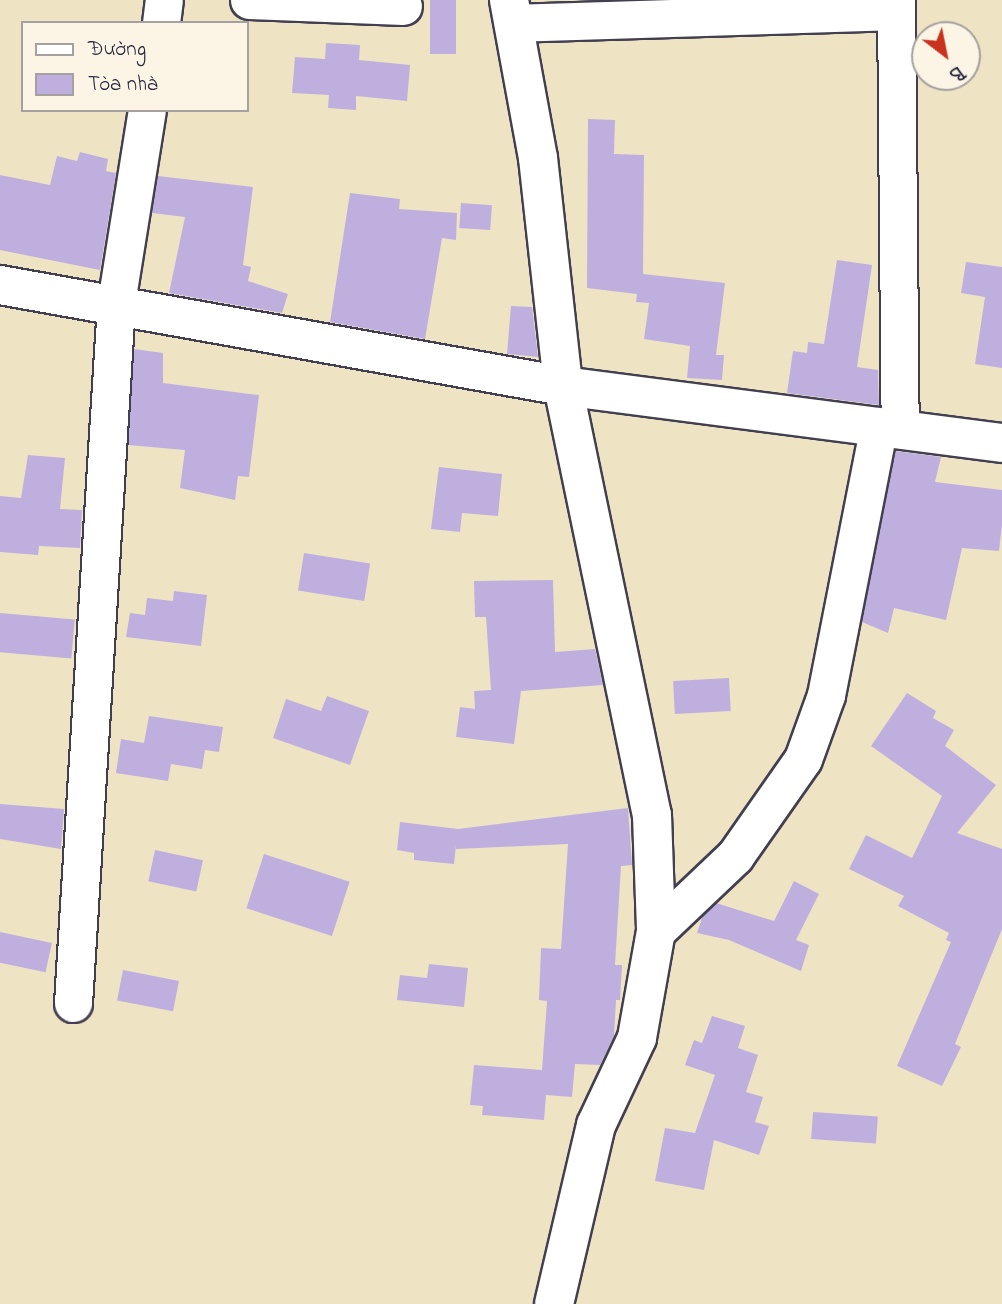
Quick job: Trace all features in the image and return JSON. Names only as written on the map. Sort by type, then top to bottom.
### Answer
[{"type":"street","points":[[160,21],[164,0]]},
{"type":"street","points":[[249,0],[402,6]]},
{"type":"street","points":[[554,1304],[596,1125],[637,1038],[656,931],[652,815],[638,730],[563,386],[538,158],[511,12],[896,5],[889,428],[826,695],[803,759],[744,846],[656,931]]},
{"type":"street","points":[[73,1003],[116,303],[147,112]]},
{"type":"street","points":[[0,285],[116,303],[563,386],[1002,443]]},
{"type":"building","points":[[430,0],[456,0],[456,54],[430,54]]},
{"type":"building","points":[[326,43],[360,45],[359,60],[410,65],[407,101],[356,96],[356,110],[328,108],[329,95],[292,93],[295,57],[325,59]]},
{"type":"building","points":[[588,119],[615,120],[614,154],[644,155],[643,274],[725,283],[716,355],[724,355],[722,380],[687,378],[690,346],[644,339],[649,303],[636,302],[637,294],[587,288]]},
{"type":"building","points":[[80,152],[108,159],[106,171],[116,173],[100,270],[0,250],[0,175],[50,185],[57,156],[77,161]]},
{"type":"building","points":[[158,176],[253,187],[243,265],[251,267],[248,281],[288,294],[282,313],[169,293],[185,217],[152,213]]},
{"type":"building","points":[[350,193],[400,199],[399,209],[457,213],[456,240],[442,238],[425,339],[330,322]]},
{"type":"building","points":[[461,203],[492,205],[490,230],[459,228]]},
{"type":"building","points":[[837,260],[872,265],[857,367],[878,370],[879,405],[787,393],[793,351],[807,353],[808,342],[824,344]]},
{"type":"building","points":[[966,262],[1002,267],[1002,368],[975,364],[985,297],[961,293]]},
{"type":"building","points":[[511,306],[532,307],[538,357],[507,354]]},
{"type":"building","points":[[134,349],[163,353],[163,383],[259,395],[249,477],[238,476],[235,500],[180,488],[185,450],[128,445]]},
{"type":"building","points":[[895,451],[941,457],[935,482],[1002,490],[1002,524],[999,551],[962,548],[946,620],[894,608],[888,633],[862,622]]},
{"type":"building","points":[[28,455],[65,458],[60,509],[82,510],[80,548],[39,546],[38,555],[0,552],[0,496],[21,498]]},
{"type":"building","points":[[439,467],[502,474],[498,516],[462,513],[460,532],[431,529]]},
{"type":"building","points":[[304,553],[370,563],[364,601],[298,591]]},
{"type":"building","points":[[553,580],[555,652],[595,649],[603,685],[521,691],[514,744],[456,737],[460,707],[475,709],[474,691],[491,690],[486,617],[475,617],[474,581]]},
{"type":"building","points":[[174,591],[207,595],[201,646],[126,637],[130,613],[145,615],[147,598],[173,601]]},
{"type":"building","points":[[0,613],[75,620],[71,658],[0,652]]},
{"type":"building","points":[[729,678],[731,711],[675,714],[673,681]]},
{"type":"building","points":[[907,693],[936,711],[933,718],[954,730],[945,746],[996,785],[957,833],[1002,849],[1002,929],[955,1044],[961,1047],[942,1086],[897,1066],[951,942],[946,940],[949,933],[898,906],[904,896],[849,869],[866,835],[912,858],[942,796],[871,746]]},
{"type":"building","points":[[327,696],[369,711],[350,765],[273,738],[286,699],[321,711]]},
{"type":"building","points":[[149,716],[223,727],[219,752],[205,750],[202,769],[171,764],[168,781],[116,773],[121,739],[144,743]]},
{"type":"building","points":[[0,804],[64,809],[61,849],[0,839]]},
{"type":"building","points":[[628,808],[632,865],[621,866],[615,965],[622,965],[614,1036],[600,1065],[575,1064],[572,1097],[546,1095],[544,1120],[482,1115],[483,1106],[470,1105],[474,1065],[542,1070],[547,1001],[539,1000],[541,948],[561,949],[568,844],[456,849],[456,845],[454,864],[414,860],[414,853],[397,850],[400,822],[458,829]]},
{"type":"building","points":[[155,850],[203,860],[196,891],[148,881]]},
{"type":"building","points":[[264,854],[350,882],[332,936],[246,908]]},
{"type":"building","points":[[794,881],[819,894],[796,940],[809,945],[801,971],[729,940],[697,933],[703,915],[716,903],[774,921]]},
{"type":"building","points":[[0,932],[52,943],[46,972],[0,963]]},
{"type":"building","points":[[429,964],[468,968],[464,1007],[397,1000],[400,975],[427,978]]},
{"type":"building","points":[[123,970],[179,981],[173,1011],[117,1000]]},
{"type":"building","points":[[712,1016],[745,1026],[738,1048],[758,1055],[746,1092],[763,1097],[755,1122],[769,1126],[759,1155],[714,1140],[704,1190],[655,1181],[665,1128],[695,1133],[715,1075],[685,1065],[694,1040],[702,1043]]},
{"type":"building","points":[[813,1112],[878,1117],[876,1143],[811,1139]]}]
